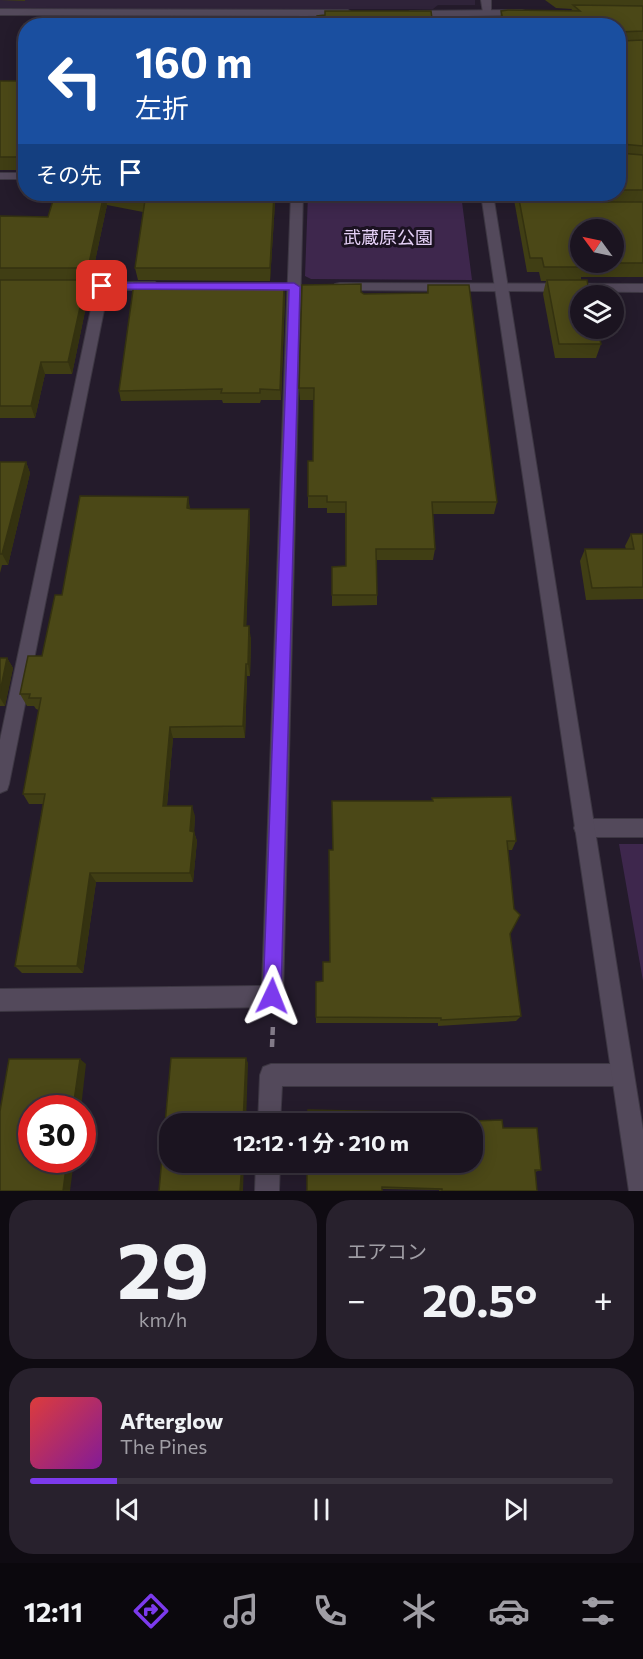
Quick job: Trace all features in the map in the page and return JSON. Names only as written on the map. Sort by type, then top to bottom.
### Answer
[{"type":"street","points":[[486,0],[488,13]]},
{"type":"street","points":[[0,12],[361,14]]},
{"type":"street","points":[[303,13],[303,18]]},
{"type":"street","points":[[396,14],[529,14]]},
{"type":"street","points":[[460,14],[461,18]]},
{"type":"street","points":[[0,176],[18,176]]},
{"type":"street","points":[[0,1000],[272,996],[297,201]]},
{"type":"street","points":[[488,201],[641,1191]]},
{"type":"street","points":[[57,286],[170,286]]},
{"type":"street","points":[[0,784],[102,286]]},
{"type":"street","points":[[330,287],[643,288]]},
{"type":"street","points":[[584,828],[643,828]]},
{"type":"street","points":[[269,1113],[271,1075],[622,1075]]},
{"type":"street","points":[[267,1191],[268,1173]]},
{"type":"path","points":[[271,1075],[272,996]]},
{"type":"shaded area","points":[[0,0],[475,0],[475,5],[438,5],[433,9],[0,9]]},
{"type":"green space","name":"武蔵原公園","points":[[308,201],[462,201],[472,280],[311,279],[305,276]]},
{"type":"green space","points":[[619,844],[643,844],[643,981]]},
{"type":"building","points":[[573,5],[643,6],[643,31],[626,32],[626,18],[503,18],[501,11],[508,10],[580,11]]},
{"type":"building","points":[[325,11],[431,11],[432,18],[317,18],[317,16],[325,15]]},
{"type":"building","points":[[643,40],[643,146],[626,144],[626,41]]},
{"type":"building","points":[[0,81],[18,81],[18,157],[0,157]]},
{"type":"building","points":[[626,154],[643,155],[643,190],[626,190]]},
{"type":"building","points":[[53,201],[102,201],[88,268],[0,268],[0,216],[48,217]]},
{"type":"building","points":[[145,201],[274,201],[270,268],[135,268]]},
{"type":"building","points":[[519,201],[643,202],[643,263],[624,263],[624,219],[570,219],[570,267],[544,267],[542,258],[530,258]]},
{"type":"building","points":[[0,280],[86,280],[68,362],[41,362],[31,406],[0,406]]},
{"type":"building","points":[[547,280],[587,280],[588,285],[570,285],[570,339],[600,339],[601,344],[559,344]]},
{"type":"building","points":[[134,283],[269,283],[269,287],[284,287],[280,390],[260,389],[260,393],[221,393],[222,389],[119,391]]},
{"type":"building","points":[[361,284],[361,292],[364,294],[428,293],[428,285],[469,285],[497,502],[432,502],[435,549],[376,549],[377,595],[332,595],[332,567],[346,566],[346,502],[327,502],[327,496],[308,496],[308,461],[313,461],[314,388],[299,388],[302,285]]},
{"type":"building","points":[[0,462],[26,462],[2,554],[0,554]]},
{"type":"building","points":[[80,496],[188,497],[187,508],[191,509],[249,509],[244,626],[249,626],[248,664],[246,664],[243,726],[170,727],[163,806],[192,806],[190,831],[194,832],[190,873],[90,873],[77,966],[15,966],[45,794],[23,794],[41,698],[29,698],[30,694],[20,694],[28,656],[42,656],[55,595],[62,595]]},
{"type":"building","points":[[631,534],[643,534],[643,587],[592,588],[585,549],[634,549]]},
{"type":"building","points":[[0,658],[7,658],[0,692]]},
{"type":"building","points":[[511,797],[516,841],[507,841],[514,909],[520,915],[510,934],[521,1016],[441,1020],[441,1018],[316,1017],[316,982],[323,981],[323,962],[330,962],[329,850],[333,850],[332,801],[433,801],[432,798]]},
{"type":"building","points":[[171,1058],[246,1058],[244,1113],[166,1113]]},
{"type":"building","points":[[9,1059],[80,1059],[75,1095],[18,1095],[18,1173],[65,1173],[63,1191],[0,1191],[0,1111]]},
{"type":"building","points":[[308,1110],[401,1113],[308,1113]]},
{"type":"building","points":[[502,1120],[503,1128],[537,1128],[541,1170],[535,1170],[537,1191],[442,1191],[442,1189],[382,1187],[382,1191],[307,1191],[307,1173],[483,1173],[483,1121]]},
{"type":"building","points":[[161,1173],[241,1173],[240,1191],[159,1191]]},
{"type":"route","points":[[102,286],[294,287],[272,996]]}]
